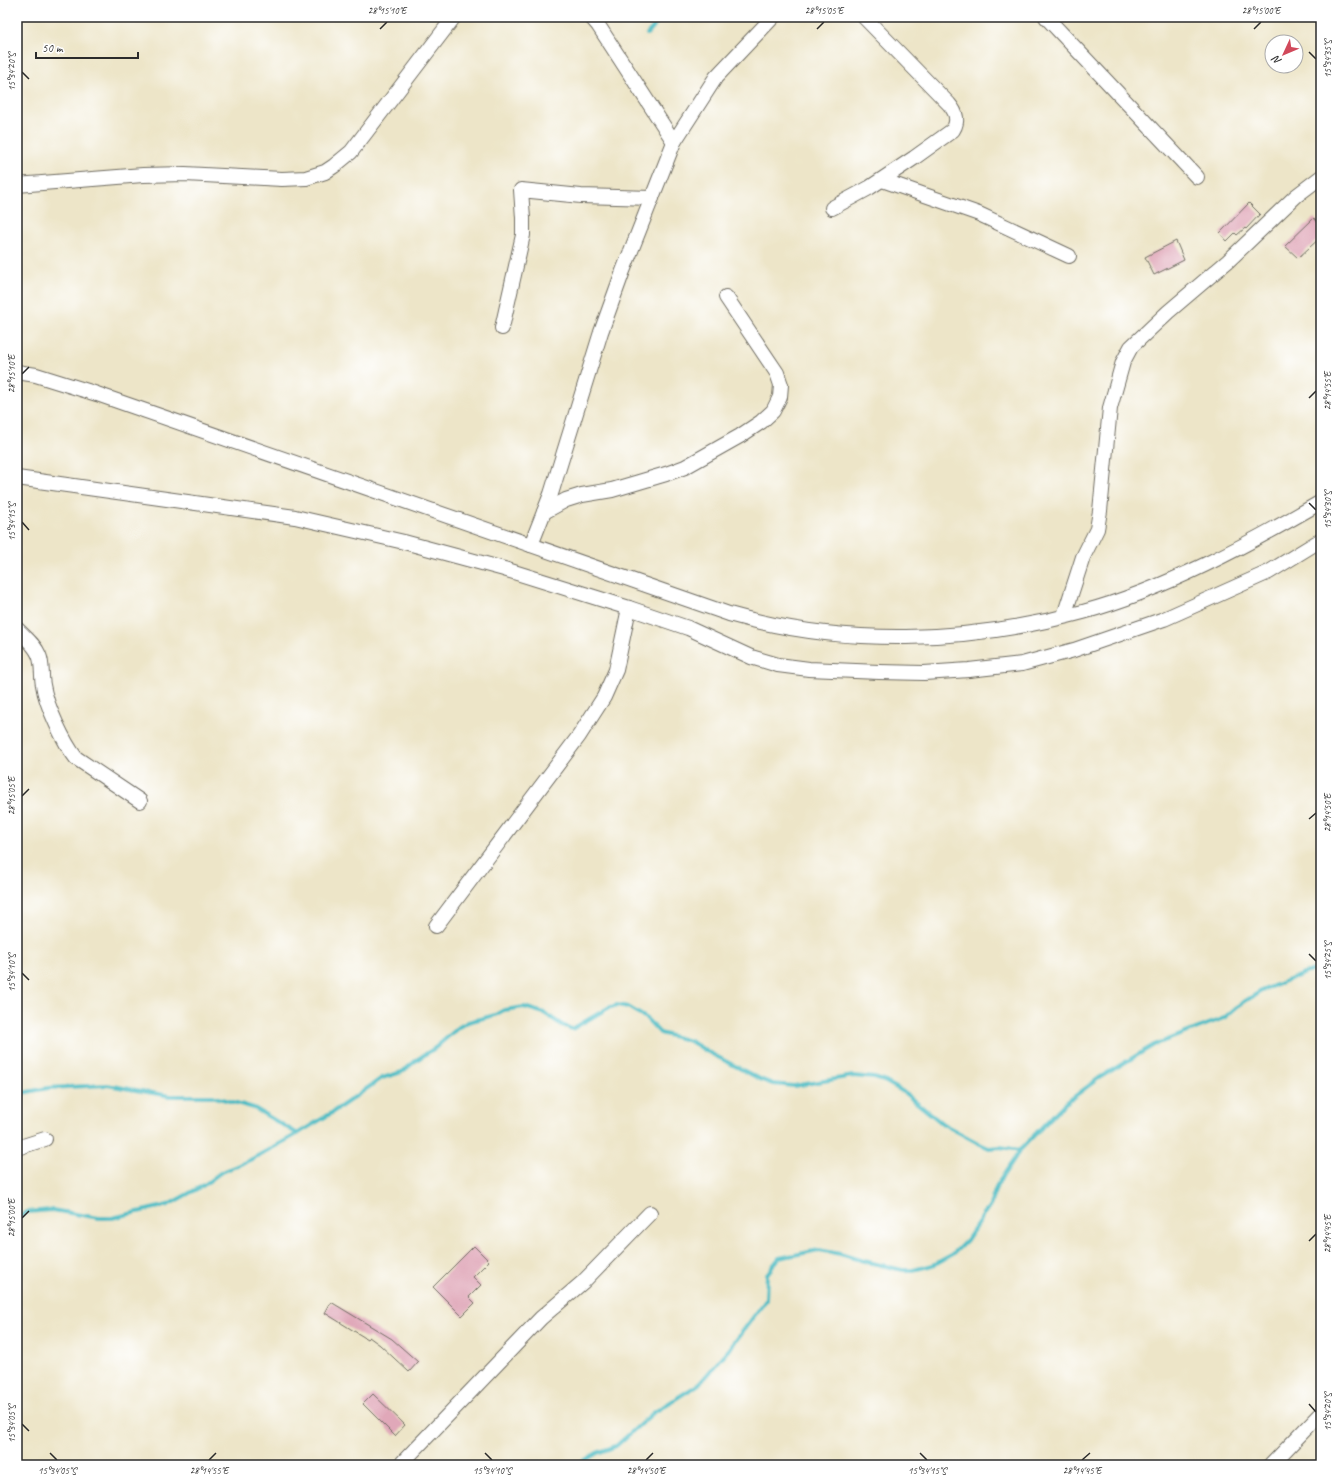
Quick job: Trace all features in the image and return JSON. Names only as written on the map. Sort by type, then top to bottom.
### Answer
[{"type":"street","points":[[17,185],[143,175],[185,174],[282,179],[306,178],[325,172],[351,152],[454,17]]},
{"type":"street","points":[[591,17],[598,25],[674,142]]},
{"type":"street","points":[[531,545],[551,494],[601,332],[623,271],[674,142],[716,77],[773,17]]},
{"type":"street","points":[[832,208],[882,180],[953,130],[956,124],[954,110],[949,104],[864,17]]},
{"type":"street","points":[[1046,17],[1197,177]]},
{"type":"street","points":[[1064,616],[1083,557],[1097,529],[1110,408],[1119,373],[1127,353],[1131,347],[1168,312],[1228,261],[1296,196],[1321,177]]},
{"type":"street","points":[[882,180],[979,214],[1069,256]]},
{"type":"street","points":[[502,328],[523,235],[521,190],[574,195],[652,198]]},
{"type":"street","points":[[544,512],[566,500],[641,482],[684,467],[762,422],[773,410],[780,397],[781,385],[777,373],[726,297]]},
{"type":"street","points":[[17,372],[36,375],[97,394],[729,614],[782,628],[811,632],[867,637],[911,638],[988,632],[1084,612],[1138,593],[1198,568],[1321,502]]},
{"type":"street","points":[[17,478],[295,517],[404,542],[504,569],[688,628],[751,657],[778,665],[894,673],[924,674],[1022,664],[1074,650],[1164,618],[1269,572],[1321,540]]},
{"type":"street","points":[[436,926],[579,736],[604,697],[616,670],[629,608]]},
{"type":"street","points":[[17,629],[31,643],[39,655],[45,695],[64,741],[70,750],[82,762],[140,801]]},
{"type":"street","points":[[17,1148],[45,1139]]},
{"type":"street","points":[[400,1465],[541,1318],[582,1282],[650,1213]]},
{"type":"street","points":[[1271,1465],[1321,1413]]},
{"type":"building","points":[[1249,203],[1260,214],[1246,229],[1245,228],[1237,235],[1235,233],[1227,241],[1220,233]]},
{"type":"building","points":[[1314,218],[1321,226],[1321,237],[1298,258],[1285,246]]},
{"type":"building","points":[[1176,241],[1184,260],[1154,275],[1145,257]]},
{"type":"building","points":[[474,1246],[489,1261],[473,1277],[481,1285],[469,1297],[475,1303],[462,1316],[433,1287]]},
{"type":"building","points":[[331,1302],[392,1339],[418,1362],[409,1372],[380,1345],[369,1337],[367,1339],[325,1313]]},
{"type":"building","points":[[373,1394],[405,1425],[395,1436],[363,1404]]},
{"type":"waterway","points":[[647,34],[662,17]]},
{"type":"waterway","points":[[577,1465],[597,1453],[616,1446],[653,1413],[699,1384],[731,1347],[766,1300],[767,1274],[779,1258],[819,1250],[902,1270],[913,1270],[933,1265],[953,1254],[967,1240],[990,1205],[997,1185],[1020,1150],[1063,1105],[1099,1078],[1154,1045],[1224,1018],[1239,1005],[1263,990],[1321,967]]},
{"type":"waterway","points":[[17,1218],[27,1212],[52,1210],[99,1218],[112,1218],[168,1205],[204,1185],[220,1173],[250,1160],[292,1137],[330,1114],[382,1078],[402,1072],[435,1048],[459,1027],[468,1022],[495,1015],[504,1010],[524,1007],[544,1013],[562,1025],[572,1029],[608,1008],[617,1005],[628,1007],[646,1018],[660,1033],[690,1041],[762,1080],[773,1084],[794,1086],[853,1076],[874,1078],[884,1081],[902,1091],[943,1124],[980,1144],[989,1148],[1000,1147],[1020,1150]]},
{"type":"waterway","points":[[17,1094],[48,1088],[107,1085],[170,1096],[212,1096],[254,1108],[298,1134]]}]
